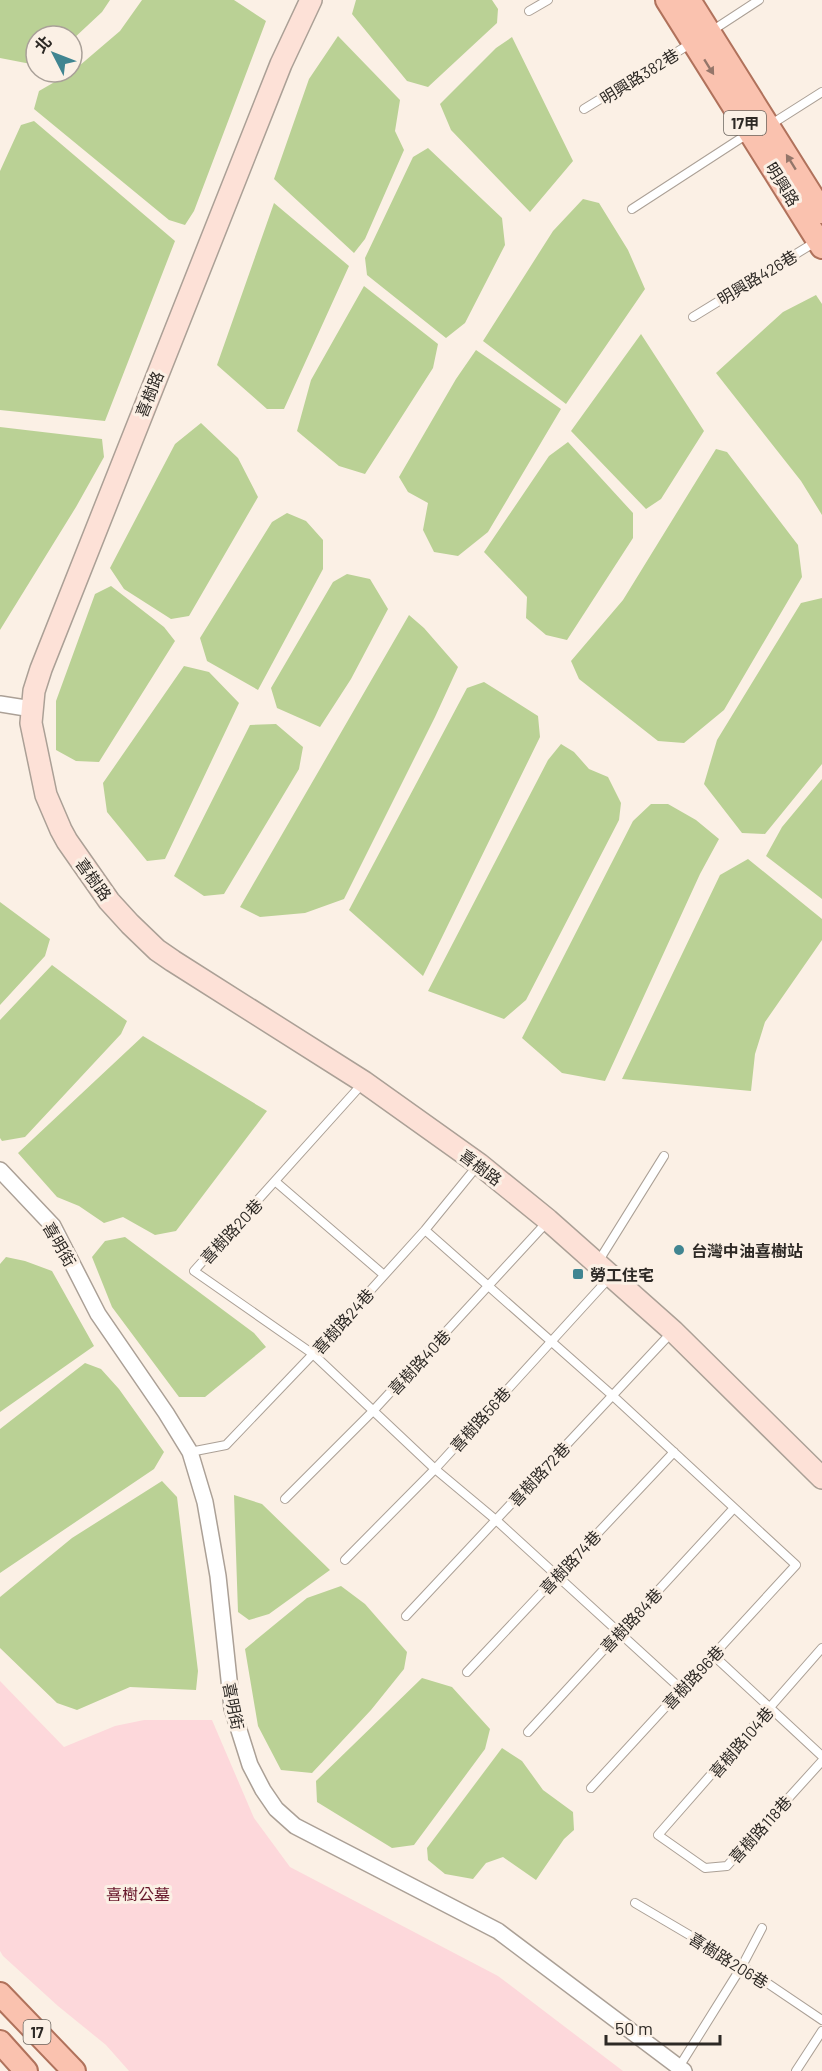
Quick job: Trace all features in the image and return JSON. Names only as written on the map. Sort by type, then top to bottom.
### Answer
[{"type":"main road","name":"明興路","points":[[667,0],[702,37],[759,129],[821,242]]},
{"type":"main road","name":"明興路","points":[[689,0],[702,37]]},
{"type":"main road","name":"明興路","points":[[759,129],[822,212]]},
{"type":"main road","name":"17","points":[[0,1994],[74,2071]]},
{"type":"main road","name":"17","points":[[0,2042],[26,2071]]},
{"type":"street","name":"喜樹路","points":[[311,0],[281,64],[41,669],[34,691],[31,723],[41,776],[61,830],[84,866],[119,912],[156,950],[364,1082],[479,1164],[548,1220],[673,1331],[822,1478]]},
{"type":"street","points":[[0,704],[32,708]]},
{"type":"street","name":"喜明街","points":[[0,1170],[53,1226],[98,1314],[166,1413],[189,1452],[205,1502],[218,1576],[232,1708],[250,1765],[276,1809],[295,1826],[498,1931],[682,2069]]},
{"type":"lane","points":[[529,11],[548,0]]},
{"type":"lane","name":"明興路382巷","points":[[585,109],[759,0]]},
{"type":"lane","points":[[632,209],[822,92]]},
{"type":"lane","name":"明興路426巷","points":[[693,317],[821,242]]},
{"type":"lane","name":"喜樹路20巷","points":[[313,1354],[194,1271],[364,1082]]},
{"type":"lane","name":"喜樹路56巷","points":[[345,1560],[435,1469],[549,1342],[604,1270],[664,1156]]},
{"type":"lane","name":"喜樹路24巷","points":[[189,1452],[226,1445],[313,1354],[425,1230],[479,1164]]},
{"type":"lane","points":[[276,1182],[384,1275]]},
{"type":"lane","name":"喜樹路40巷","points":[[285,1499],[373,1411],[548,1220]]},
{"type":"lane","points":[[425,1230],[549,1342],[613,1396],[734,1508]]},
{"type":"lane","name":"喜樹路72巷","points":[[406,1616],[673,1331]]},
{"type":"lane","points":[[313,1354],[435,1469],[496,1520],[681,1689]]},
{"type":"lane","name":"喜樹路74巷","points":[[467,1672],[674,1452]]},
{"type":"lane","name":"喜樹路96巷","points":[[591,1788],[796,1565],[734,1508]]},
{"type":"lane","name":"喜樹路84巷","points":[[528,1732],[734,1508]]},
{"type":"lane","name":"喜樹路104巷","points":[[658,1835],[822,1648]]},
{"type":"lane","points":[[713,1655],[772,1707],[822,1756]]},
{"type":"lane","name":"喜樹路118巷","points":[[658,1835],[705,1868],[726,1866],[822,1761]]},
{"type":"lane","name":"喜樹路206巷","points":[[635,1903],[742,1966],[822,2020]]},
{"type":"lane","points":[[682,2069],[762,1928]]},
{"type":"lane","points":[[796,2071],[822,2031]]},
{"type":"green space","name":"喜樹公墓","points":[[0,1681],[64,1747],[115,1726],[144,1720],[212,1720],[254,1818],[290,1867],[498,1976],[623,2071],[129,2071],[106,2045],[58,2006],[0,1951]]},
{"type":"shaded area","points":[[0,0],[110,0],[102,12],[84,29],[84,24],[24,24],[24,63],[0,58]]},
{"type":"shaded area","points":[[142,0],[234,0],[266,21],[194,211],[185,225],[169,220],[34,109],[39,91],[51,84],[84,84],[84,62],[120,31]]},
{"type":"shaded area","points":[[356,0],[492,0],[498,9],[497,23],[428,87],[407,81],[352,14]]},
{"type":"shaded area","points":[[338,36],[400,100],[395,131],[404,150],[365,239],[354,253],[274,179],[309,79]]},
{"type":"shaded area","points":[[512,37],[573,161],[530,212],[451,130],[440,104],[496,48]]},
{"type":"shaded area","points":[[34,121],[175,241],[105,421],[0,410],[0,171],[21,125]]},
{"type":"shaded area","points":[[428,148],[502,218],[505,245],[465,323],[446,338],[367,275],[365,258],[413,157]]},
{"type":"shaded area","points":[[583,199],[599,203],[628,250],[645,289],[566,404],[483,341],[553,231]]},
{"type":"shaded area","points":[[274,203],[349,266],[284,409],[267,409],[217,365]]},
{"type":"shaded area","points":[[364,286],[438,344],[433,368],[365,474],[339,466],[297,431],[311,380]]},
{"type":"shaded area","points":[[816,295],[822,304],[822,515],[801,481],[716,373],[783,312]]},
{"type":"shaded area","points":[[641,334],[704,431],[661,499],[646,509],[571,431]]},
{"type":"shaded area","points":[[476,350],[561,409],[488,532],[458,556],[434,552],[423,530],[428,503],[408,492],[399,477],[456,379]]},
{"type":"shaded area","points":[[201,423],[238,458],[258,497],[189,616],[171,619],[124,589],[110,568],[175,444]]},
{"type":"shaded area","points":[[0,427],[102,439],[104,457],[0,630]]},
{"type":"shaded area","points":[[568,442],[633,513],[633,538],[567,640],[546,635],[526,618],[527,597],[484,552],[549,456]]},
{"type":"shaded area","points":[[716,449],[727,452],[798,545],[802,577],[724,710],[684,743],[658,741],[579,679],[571,661],[623,600]]},
{"type":"shaded area","points":[[287,513],[306,521],[323,540],[323,569],[258,690],[207,661],[200,638],[272,522]]},
{"type":"shaded area","points":[[347,574],[370,579],[388,609],[351,679],[320,727],[277,708],[271,688],[333,582]]},
{"type":"shaded area","points":[[111,586],[164,627],[175,641],[99,762],[76,761],[56,750],[56,701],[95,594]]},
{"type":"shaded area","points":[[822,598],[822,764],[765,834],[742,833],[704,784],[717,740],[801,603]]},
{"type":"shaded area","points":[[409,615],[424,628],[458,667],[344,899],[305,913],[260,917],[240,907]]},
{"type":"shaded area","points":[[184,666],[209,672],[239,703],[165,859],[147,861],[107,812],[103,783]]},
{"type":"shaded area","points":[[484,682],[538,716],[540,737],[423,976],[349,910],[467,688]]},
{"type":"shaded area","points":[[276,724],[303,747],[299,769],[224,894],[204,896],[174,876],[250,725]]},
{"type":"shaded area","points":[[561,744],[574,752],[589,769],[608,777],[621,803],[619,820],[526,1000],[504,1019],[428,991],[548,760]]},
{"type":"shaded area","points":[[822,779],[822,899],[766,856],[782,827]]},
{"type":"shaded area","points":[[651,804],[668,804],[696,820],[719,839],[700,874],[605,1081],[562,1073],[522,1038],[633,821]]},
{"type":"shaded area","points":[[748,859],[822,919],[822,940],[765,1022],[755,1054],[751,1091],[622,1079],[720,875]]},
{"type":"shaded area","points":[[0,902],[50,939],[45,956],[0,1005]]},
{"type":"shaded area","points":[[52,965],[127,1021],[121,1034],[25,1137],[2,1141],[0,1138],[0,1020]]},
{"type":"shaded area","points":[[143,1036],[267,1111],[176,1231],[155,1235],[123,1217],[104,1223],[79,1206],[57,1197],[18,1153]]},
{"type":"shaded area","points":[[125,1237],[254,1333],[266,1347],[205,1397],[179,1397],[112,1307],[92,1257],[105,1241]]},
{"type":"shaded area","points":[[6,1257],[52,1271],[94,1346],[0,1412],[0,1264]]},
{"type":"shaded area","points":[[85,1363],[101,1369],[119,1389],[164,1452],[154,1469],[0,1573],[0,1429]]},
{"type":"shaded area","points":[[162,1481],[177,1497],[198,1671],[196,1690],[130,1687],[77,1710],[57,1703],[0,1648],[0,1597],[72,1538]]},
{"type":"shaded area","points":[[234,1495],[262,1504],[330,1570],[269,1614],[249,1620],[238,1612]]},
{"type":"shaded area","points":[[341,1586],[365,1604],[407,1652],[404,1669],[371,1710],[312,1773],[281,1770],[258,1726],[245,1649],[307,1598]]},
{"type":"shaded area","points":[[422,1678],[452,1687],[490,1729],[485,1749],[414,1845],[392,1848],[317,1802],[316,1781]]},
{"type":"shaded area","points":[[502,1748],[522,1761],[543,1790],[573,1812],[574,1830],[564,1839],[536,1880],[503,1857],[486,1863],[473,1879],[445,1874],[428,1860],[427,1848]]},
{"type":"place","name":"台灣中油喜樹站","points":[[679,1250]]},
{"type":"place","name":"勞工住宅","points":[[578,1274]]}]
